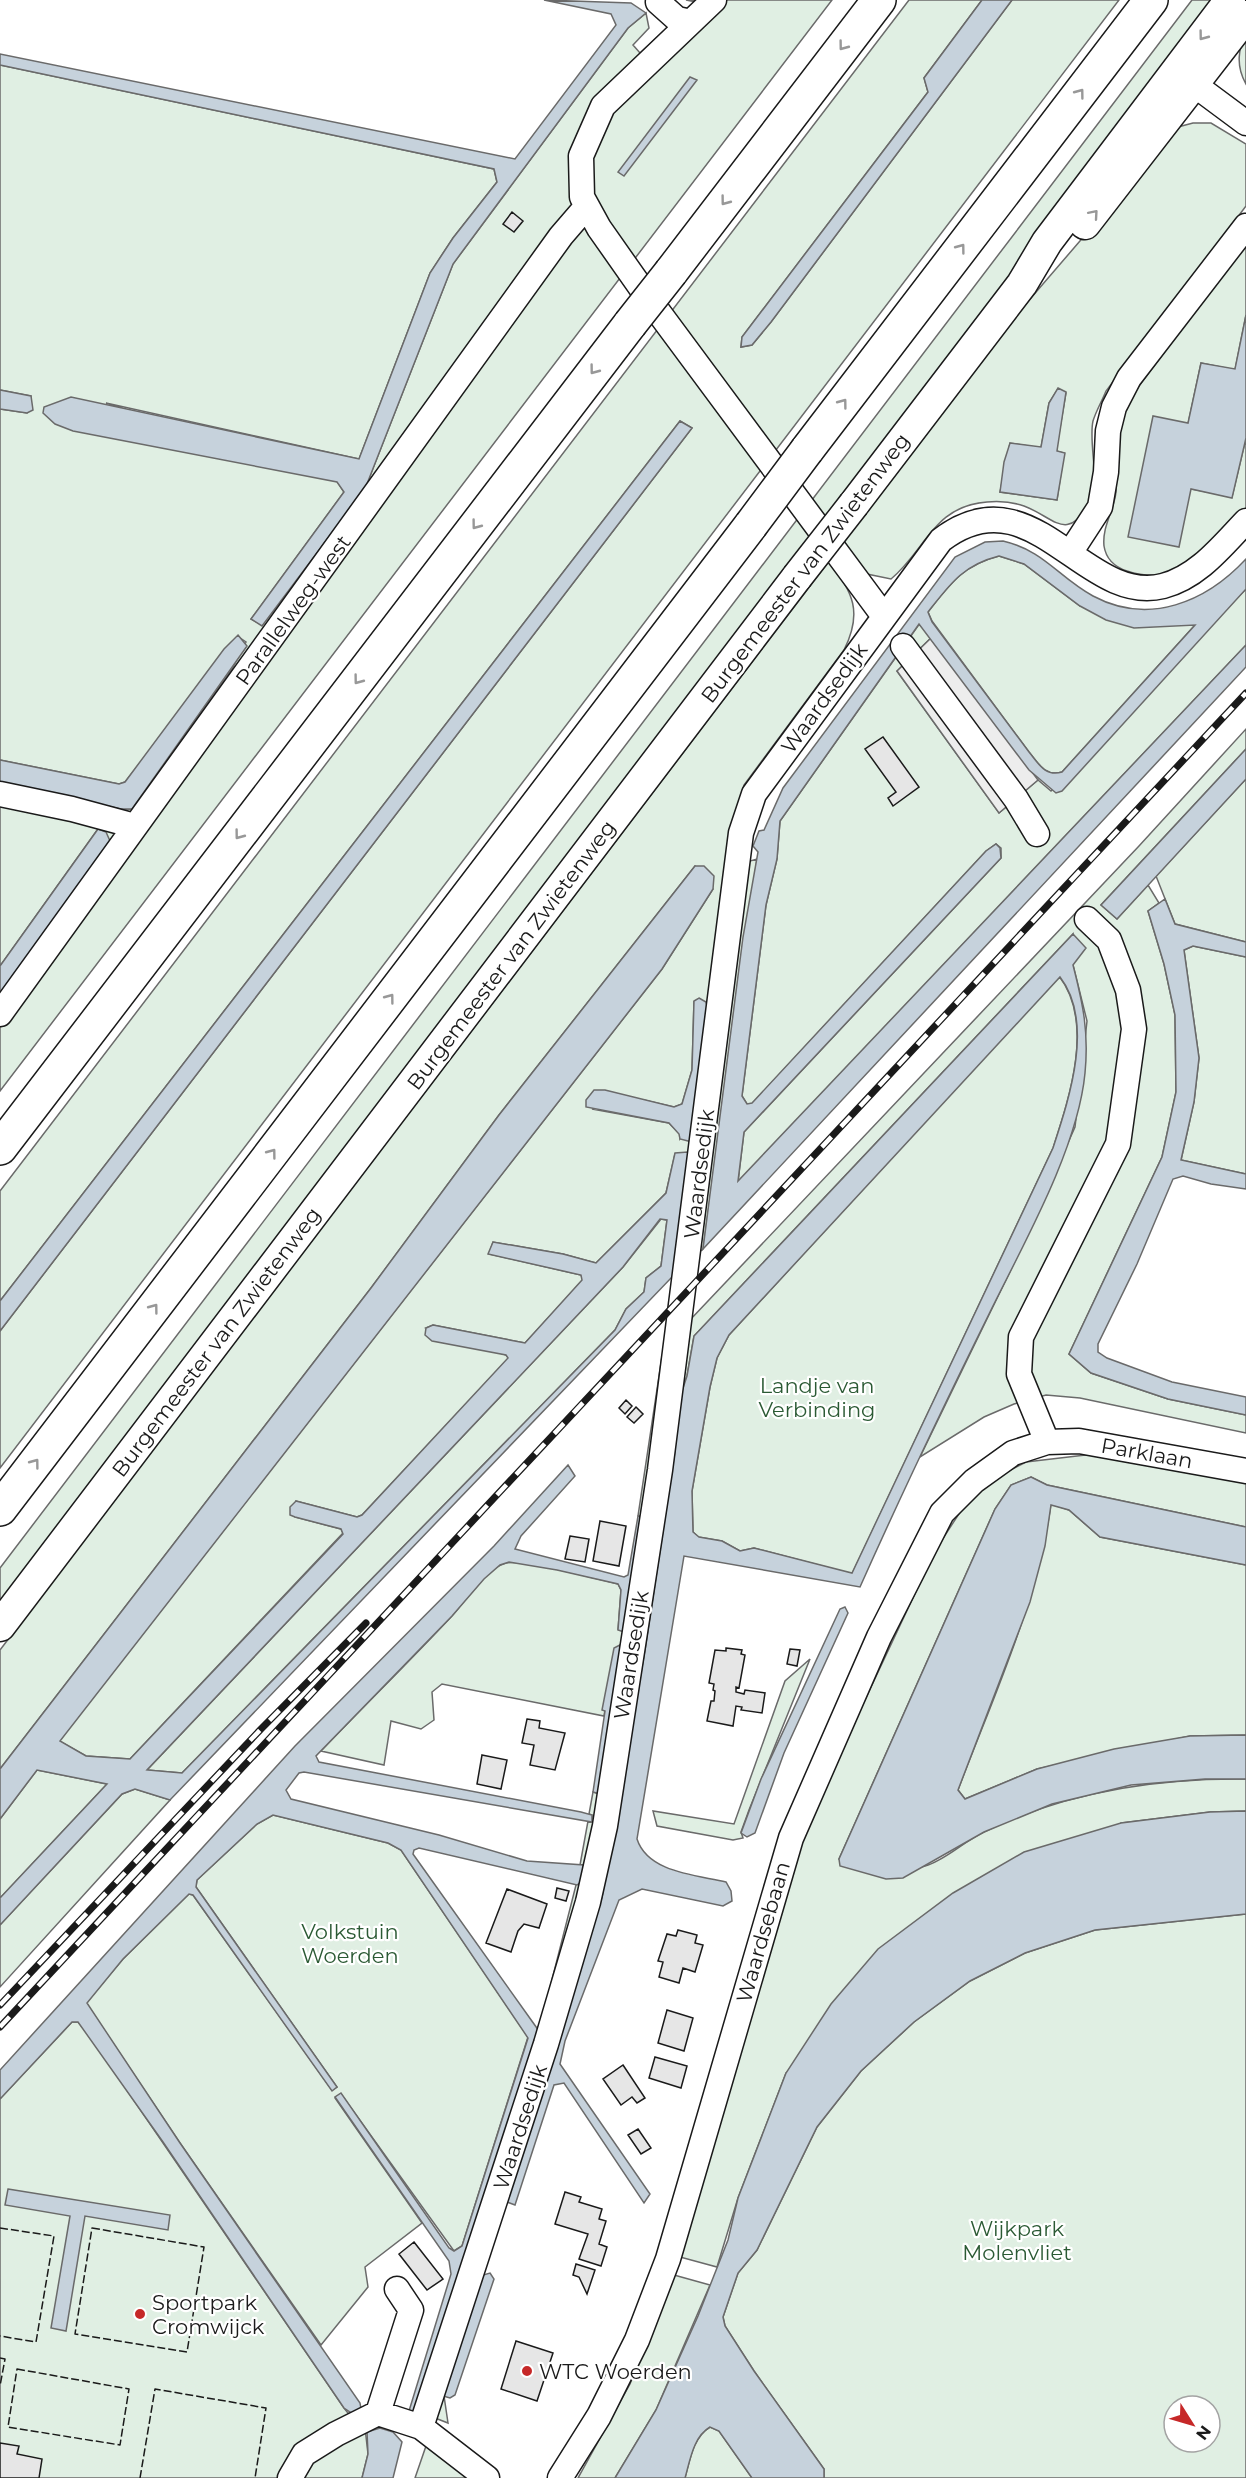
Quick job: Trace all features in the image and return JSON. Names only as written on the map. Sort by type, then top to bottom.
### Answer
[{"type":"highway","points":[[0,1148],[879,0]]},
{"type":"highway","points":[[0,1509],[1151,0]]},
{"type":"main road","name":"Burgemeester van Zwietenweg","points":[[0,1626],[1022,284],[1062,251],[1077,234],[1185,78],[1230,0]]},
{"type":"main road","name":"Burgemeester van Zwietenweg","points":[[1185,78],[1246,16]]},
{"type":"street","points":[[714,0],[603,106],[580,156],[580,185],[586,207],[651,302],[883,615],[940,540],[974,523],[1016,524],[1035,530],[1112,579],[1136,588],[1163,586],[1191,573],[1214,555],[1246,521]]},
{"type":"street","points":[[658,2],[677,20],[691,22]]},
{"type":"street","points":[[1185,78],[1246,123]]},
{"type":"street","name":"Parallelweg-west","points":[[0,1014],[268,646],[561,236],[586,207]]},
{"type":"street","points":[[1071,553],[1100,507],[1106,472],[1108,431],[1114,407],[1129,378],[1246,226]]},
{"type":"street","name":"Waardsedijk","points":[[421,2427],[546,2044],[588,1902],[604,1826],[660,1470],[741,832],[754,794],[883,615]]},
{"type":"street","points":[[903,646],[1016,799],[1037,834]]},
{"type":"street","points":[[0,794],[72,809],[135,826]]},
{"type":"street","points":[[1047,1442],[1019,1374],[1021,1337],[1118,1144],[1134,1029],[1128,990],[1109,940],[1087,919]]},
{"type":"street","name":"Parklaan","points":[[1047,1442],[1079,1441],[1246,1471]]},
{"type":"street","name":"Waardsebaan","points":[[560,2478],[599,2416],[637,2340],[664,2269],[790,1838],[879,1637],[942,1513],[974,1481],[1013,1453],[1047,1442]]},
{"type":"street","points":[[378,2414],[411,2310],[397,2289]]},
{"type":"street","points":[[290,2478],[304,2454],[336,2434],[378,2414],[421,2427],[488,2478]]},
{"type":"green space","points":[[686,0],[832,0],[0,1091],[0,995],[110,841],[98,829],[0,966],[0,783],[121,809],[132,809],[232,669],[246,642],[240,638],[125,782],[119,784],[0,760],[0,409],[27,413],[31,396],[0,390],[0,65],[494,169],[497,182],[453,238],[430,273],[359,459],[106,403],[337,481],[344,492],[251,619],[262,625],[365,489],[453,264],[628,28],[646,13],[649,28],[633,45],[640,53],[696,2]]},
{"type":"green space","points":[[909,0],[982,0],[924,78],[928,92],[742,337],[741,347],[752,345],[771,322],[1012,0],[1119,0],[0,1468],[0,1331],[692,428],[680,421],[0,1301],[0,1191]]},
{"type":"green space","points":[[1192,0],[1223,0],[0,1606],[0,1568]]},
{"type":"green space","points":[[1246,29],[1246,84],[1240,70],[1239,57]]},
{"type":"green space","points":[[1193,123],[1211,123],[1246,144],[1246,206],[1106,391],[1093,421],[1093,494],[1082,515],[1067,525],[1052,521],[1024,506],[1006,502],[969,505],[942,520],[903,568],[891,579],[867,574],[842,545],[1012,320],[1178,127]],"holes":[[[1058,389],[1066,393],[1056,451],[1064,453],[1057,500],[1000,492],[1010,443],[1041,448],[1049,403]]]},
{"type":"green space","points":[[1246,243],[1246,315],[1235,370],[1201,363],[1188,424],[1191,489],[1232,497],[1246,438],[1246,509],[1208,548],[1179,568],[1163,574],[1146,575],[1127,571],[1112,562],[1104,546],[1105,532],[1116,492],[1114,447],[1118,424],[1127,402]]},
{"type":"green space","points":[[999,556],[1024,564],[1080,606],[1196,624],[1062,772],[1051,773],[1039,764],[932,621],[928,612],[958,577],[976,565]]},
{"type":"green space","points":[[829,561],[844,583],[853,603],[854,614],[850,637],[844,650],[744,785],[730,839],[747,862],[757,859],[703,1249],[673,1276],[693,1160],[675,1154],[666,1193],[596,1263],[563,1254],[493,1242],[489,1254],[581,1275],[583,1280],[525,1343],[433,1325],[426,1328],[506,1355],[509,1358],[362,1515],[357,1517],[296,1501],[295,1517],[341,1529],[343,1533],[130,1759],[86,1756],[59,1741],[662,969],[713,889],[695,866],[499,1115],[371,1288],[0,1769],[0,1650]],"holes":[[[694,1001],[698,1117],[680,1139],[680,1134],[669,1123],[592,1109],[644,1100],[674,1107],[682,1104],[692,1070]]]},
{"type":"green space","points":[[1246,589],[1246,645],[738,1182],[744,1132],[1001,858],[1001,848],[996,844],[986,851],[752,1104],[747,1104],[742,1096],[766,905],[777,859],[780,821],[920,623],[931,638],[897,671],[999,813],[1038,780],[1051,791]]},
{"type":"green space","points":[[1246,729],[1246,749],[1101,905],[1117,919],[1148,885],[1159,903],[1148,911],[1164,964],[1175,1015],[1176,1092],[1162,1157],[1069,1354],[1091,1373],[1168,1399],[1246,1415],[1246,1433],[1080,1398],[1046,1395],[1014,1404],[984,1417],[920,1457],[1016,1259],[1075,1127],[1087,1021],[1073,965],[1073,934],[694,1336],[687,1376],[678,1403],[675,1451],[645,1650],[602,1897],[507,2202],[443,2389],[448,2423],[417,2411],[539,2031],[576,1885],[584,1870],[584,1865],[580,1865],[588,1821],[591,1822],[592,1815],[589,1814],[593,1792],[600,1794],[619,1703],[603,1710],[605,1710],[604,1716],[442,1684],[432,1692],[434,1720],[421,1729],[391,1721],[384,1765],[321,1751],[451,1617],[476,1586],[498,1566],[506,1563],[528,1564],[618,1584],[621,1590],[618,1630],[644,1517],[638,1516],[662,1356],[690,1320],[1139,846]]},
{"type":"green space","points":[[1246,779],[1246,942],[1175,924],[1156,876]]},
{"type":"green space","points":[[1193,946],[1246,957],[1246,1174],[1181,1160],[1194,1102],[1199,1058],[1184,950]]},
{"type":"green space","name":"Landje van Verbinding","points":[[1059,976],[1070,995],[1076,1015],[1077,1038],[1076,1061],[1066,1107],[1053,1148],[852,1574],[754,1548],[740,1551],[722,1541],[698,1537],[693,1532],[692,1491],[710,1387],[717,1358],[729,1335]]},
{"type":"green space","points":[[661,1219],[667,1220],[661,1266],[646,1278],[644,1292],[626,1309],[615,1330],[182,1773],[147,1770],[623,1267]]},
{"type":"green space","points":[[1094,1454],[1246,1483],[1246,1527],[1047,1485],[1031,1477],[1011,1485],[995,1509],[839,1859],[897,1867],[925,1866],[977,1836],[1015,1818],[1046,1807],[1112,1790],[1178,1781],[1246,1779],[1246,1811],[1210,1812],[1121,1823],[786,2073],[738,2198],[717,2267],[680,2257],[805,1827],[936,1549],[968,1500],[989,1481],[1026,1462]]},
{"type":"green space","points":[[1051,1504],[1069,1510],[1100,1537],[1246,1565],[1246,1735],[1190,1736],[1037,1769],[965,1799],[958,1790],[1025,1614]]},
{"type":"green space","points":[[810,1659],[749,1810],[741,1832],[743,1838],[733,1840],[657,1826],[653,1811],[734,1824],[785,1681]]},
{"type":"green space","points":[[37,1770],[107,1784],[0,1898],[0,1819]]},
{"type":"green space","points":[[135,1789],[170,1800],[0,1987],[0,1925],[122,1794]]},
{"type":"green space","name":"Volkstuin Woerden","points":[[273,1815],[388,1843],[401,1850],[528,2037],[462,2246],[454,2251],[341,2094],[335,2098],[422,2223],[365,2267],[368,2287],[321,2345],[180,2143],[86,2003],[123,1959],[189,1894],[193,1895],[332,2090],[337,2087],[196,1887],[197,1880],[257,1824]]},
{"type":"green space","name":"Wijkpark Molenvliet","points":[[1246,1914],[1246,2478],[824,2478],[824,2469],[725,2326],[723,2317],[738,2273],[757,2250],[817,2127],[861,2071],[914,2022],[970,1981],[1025,1953],[1095,1930]]},
{"type":"green space","name":"Sportpark Cromwijck","points":[[72,2022],[78,2022],[90,2036],[344,2408],[348,2413],[364,2419],[368,2454],[362,2478],[0,2478],[0,2099]]},
{"type":"green space","points":[[674,2275],[710,2285],[656,2410],[615,2478],[578,2478],[630,2384]]},
{"type":"green space","points":[[710,2427],[719,2431],[752,2478],[685,2478],[696,2443],[704,2431]]},
{"type":"green space","points":[[426,2446],[473,2478],[415,2478]]},
{"type":"shaded area","points":[[544,0],[631,3],[646,13],[628,28],[453,264],[365,489],[262,626],[251,619],[344,492],[337,482],[73,431],[55,424],[43,413],[44,407],[71,397],[359,459],[430,273],[453,238],[497,182],[494,169],[0,65],[0,54],[515,159],[616,25],[611,14]]},
{"type":"shaded area","points":[[982,0],[1012,0],[771,322],[752,345],[741,347],[742,337],[928,92],[924,78]]},
{"type":"shaded area","points":[[690,77],[697,80],[624,176],[618,172]]},
{"type":"shaded area","points":[[1246,315],[1246,438],[1232,498],[1191,489],[1179,547],[1128,537],[1153,416],[1188,423],[1201,363],[1235,369]]},
{"type":"shaded area","points":[[1058,388],[1066,392],[1057,451],[1065,453],[1057,500],[1000,492],[1004,462],[1010,443],[1041,447],[1049,403]]},
{"type":"shaded area","points":[[0,390],[31,396],[33,410],[27,413],[0,409]]},
{"type":"shaded area","points":[[680,421],[692,428],[0,1331],[0,1301]]},
{"type":"shaded area","points":[[1003,541],[1017,545],[1041,558],[1093,596],[1114,605],[1135,609],[1155,609],[1195,598],[1230,574],[1246,559],[1246,589],[1062,791],[1056,793],[1029,770],[919,624],[780,821],[777,859],[766,905],[742,1096],[747,1104],[752,1103],[986,851],[996,844],[1000,848],[1001,858],[744,1132],[738,1181],[1246,645],[1246,667],[703,1249],[743,937],[758,852],[753,846],[759,831],[764,830],[783,788],[955,557],[985,542]],"holes":[[[999,556],[1024,564],[1080,606],[1106,620],[1134,628],[1195,625],[1062,772],[1051,773],[1042,768],[932,622],[928,612],[958,577],[976,565]]]},
{"type":"shaded area","points":[[238,635],[247,646],[132,809],[121,809],[0,783],[0,760],[119,784],[125,782],[224,649]]},
{"type":"shaded area","points":[[931,638],[1038,780],[999,813],[897,671]]},
{"type":"shaded area","points":[[1246,749],[1246,779],[1117,919],[1101,905]]},
{"type":"shaded area","points":[[98,829],[106,832],[110,841],[0,995],[0,966]]},
{"type":"shaded area","points":[[695,866],[704,866],[714,876],[713,889],[662,969],[60,1741],[86,1756],[130,1759],[343,1534],[341,1529],[290,1515],[290,1507],[296,1501],[357,1517],[362,1515],[508,1358],[506,1355],[432,1341],[425,1335],[426,1328],[433,1325],[525,1343],[582,1280],[581,1275],[488,1254],[493,1242],[563,1254],[596,1263],[666,1193],[675,1153],[688,1152],[693,1159],[673,1276],[170,1800],[135,1789],[122,1794],[0,1925],[0,1898],[107,1784],[37,1770],[0,1819],[0,1769],[371,1288],[499,1115]],"holes":[[[660,1219],[667,1220],[661,1266],[646,1278],[644,1292],[626,1309],[615,1330],[182,1773],[147,1770],[623,1267]]]},
{"type":"shaded area","points":[[1165,899],[1175,924],[1246,942],[1246,957],[1193,946],[1184,950],[1199,1058],[1194,1102],[1181,1160],[1246,1174],[1246,1189],[1211,1184],[1183,1176],[1173,1179],[1137,1264],[1098,1344],[1098,1352],[1107,1358],[1172,1382],[1246,1397],[1246,1415],[1168,1399],[1091,1373],[1069,1354],[1162,1157],[1176,1092],[1175,1015],[1164,964],[1148,911]]},
{"type":"shaded area","points":[[1073,934],[1086,948],[1073,965],[1082,1006],[1086,1044],[1085,1073],[1072,1132],[1048,1195],[940,1415],[860,1587],[684,1556],[637,1839],[651,1859],[662,1866],[726,1882],[731,1891],[732,1901],[723,1906],[642,1889],[619,1900],[565,2041],[560,2064],[650,2194],[644,2203],[564,2083],[554,2085],[515,2205],[507,2202],[602,1897],[645,1650],[675,1451],[678,1403],[687,1376],[694,1336]],"holes":[[[1060,977],[1070,995],[1076,1016],[1076,1061],[1066,1107],[1053,1148],[852,1573],[754,1548],[740,1551],[722,1541],[699,1537],[693,1532],[692,1491],[710,1387],[717,1358],[729,1335]]]},
{"type":"shaded area","points":[[699,998],[706,1002],[709,1013],[692,1142],[680,1139],[679,1134],[669,1123],[586,1107],[586,1100],[594,1090],[605,1090],[674,1107],[682,1104],[692,1070],[694,1001]]},
{"type":"shaded area","points":[[568,1465],[575,1476],[521,1536],[515,1549],[624,1577],[628,1575],[638,1516],[645,1517],[624,1632],[618,1630],[621,1590],[618,1584],[509,1562],[500,1565],[484,1579],[452,1616],[316,1756],[319,1762],[581,1812],[592,1815],[592,1822],[304,1772],[299,1773],[286,1790],[291,1799],[439,1835],[527,1861],[584,1865],[581,1882],[577,1885],[419,1848],[414,1850],[413,1854],[539,2031],[413,2414],[409,2411],[451,2274],[449,2261],[335,2097],[341,2093],[449,2248],[454,2251],[462,2246],[528,2038],[401,1850],[388,1843],[273,1815],[257,1824],[197,1880],[196,1887],[337,2087],[332,2091],[193,1895],[189,1894],[123,1959],[87,2003],[180,2143],[360,2403],[361,2409],[353,2414],[344,2408],[163,2142],[78,2022],[72,2022],[0,2099],[0,2070],[295,1746],[494,1546]]},
{"type":"shaded area","points":[[1031,1477],[1047,1485],[1246,1527],[1246,1565],[1100,1537],[1069,1510],[1051,1505],[1045,1546],[1030,1602],[958,1790],[965,1799],[1037,1769],[1114,1749],[1190,1736],[1246,1735],[1246,1779],[1205,1779],[1131,1785],[1052,1804],[984,1832],[903,1878],[886,1879],[840,1866],[839,1859],[995,1509],[1011,1485]]},
{"type":"shaded area","points":[[845,1607],[848,1613],[784,1753],[755,1833],[747,1837],[741,1833],[761,1779],[840,1609]]},
{"type":"shaded area","points":[[620,1645],[624,1648],[600,1794],[593,1792],[605,1711],[602,1710],[614,1648]]},
{"type":"shaded area","points":[[1246,1811],[1246,1914],[1095,1930],[1025,1953],[970,1981],[914,2022],[861,2071],[817,2127],[757,2250],[738,2273],[723,2317],[725,2326],[754,2371],[824,2469],[824,2478],[752,2478],[719,2431],[710,2427],[704,2431],[696,2443],[685,2478],[615,2478],[656,2410],[698,2316],[728,2240],[738,2198],[786,2073],[831,2004],[878,1949],[953,1893],[1024,1852],[1121,1823],[1210,1812]]},
{"type":"shaded area","points":[[8,2189],[170,2215],[168,2230],[85,2216],[66,2331],[51,2328],[70,2216],[5,2205]]},
{"type":"shaded area","points":[[490,2273],[494,2279],[455,2395],[450,2398],[443,2396],[483,2275]]},
{"type":"shaded area","points":[[380,2428],[393,2432],[402,2442],[393,2478],[362,2478],[368,2454],[367,2432]]},
{"type":"building","points":[[512,212],[523,221],[514,232],[503,224]]},
{"type":"building","points":[[883,737],[919,787],[893,806],[888,798],[896,792],[865,749]]},
{"type":"building","points":[[626,1400],[632,1406],[625,1414],[619,1408]]},
{"type":"building","points":[[636,1407],[643,1414],[634,1423],[627,1417]]},
{"type":"building","points":[[600,1521],[626,1526],[619,1566],[593,1561]]},
{"type":"building","points":[[570,1536],[589,1539],[585,1562],[565,1559]]},
{"type":"building","points":[[726,1648],[742,1650],[741,1654],[745,1655],[739,1688],[736,1687],[736,1692],[744,1694],[745,1690],[765,1693],[762,1713],[741,1710],[742,1707],[736,1706],[733,1726],[707,1721],[711,1701],[714,1701],[714,1684],[709,1683],[715,1650],[726,1651]]},
{"type":"building","points":[[790,1649],[800,1650],[797,1666],[787,1664]]},
{"type":"building","points":[[527,1719],[540,1721],[539,1728],[565,1733],[555,1770],[530,1765],[534,1745],[522,1743]]},
{"type":"building","points":[[482,1755],[507,1760],[501,1789],[477,1784]]},
{"type":"building","points":[[557,1888],[569,1891],[566,1901],[555,1898]]},
{"type":"building","points":[[507,1889],[547,1904],[539,1928],[524,1924],[518,1931],[511,1952],[486,1943]]},
{"type":"building","points":[[678,1930],[697,1935],[695,1943],[703,1945],[695,1972],[683,1968],[679,1983],[659,1977],[663,1962],[658,1961],[667,1934],[676,1936]]},
{"type":"building","points":[[667,2010],[693,2018],[684,2051],[658,2043]]},
{"type":"building","points":[[655,2057],[687,2066],[681,2088],[649,2078]]},
{"type":"building","points":[[623,2065],[645,2098],[637,2103],[632,2097],[621,2105],[603,2079]]},
{"type":"building","points":[[638,2129],[651,2148],[641,2154],[628,2135]]},
{"type":"building","points":[[565,2192],[581,2197],[579,2202],[602,2209],[599,2219],[606,2221],[599,2244],[607,2247],[601,2266],[579,2259],[588,2234],[555,2224]]},
{"type":"building","points":[[414,2242],[443,2279],[427,2290],[399,2254]]},
{"type":"building","points":[[576,2264],[595,2270],[587,2294],[579,2277],[573,2275]]},
{"type":"building","name":"WTC Woerden","points":[[516,2341],[553,2353],[537,2401],[501,2389]]},
{"type":"building","points":[[0,2443],[19,2446],[17,2454],[42,2459],[39,2478],[0,2478]]},
{"type":"railway","points":[[0,2027],[1246,693]]},
{"type":"railway","points":[[0,2005],[261,1729],[366,1623]]},
{"type":"fence","points":[[0,2228],[54,2236],[36,2342],[0,2336]]},
{"type":"fence","points":[[92,2228],[204,2247],[187,2352],[75,2334],[92,2228]]},
{"type":"fence","points":[[0,2358],[5,2359],[0,2386]]},
{"type":"fence","points":[[17,2369],[129,2389],[120,2445],[8,2427],[17,2369]]},
{"type":"fence","points":[[140,2478],[155,2389],[266,2408],[255,2478]]},
{"type":"place","name":"Sportpark Cromwijck","points":[[140,2314]]},
{"type":"place","name":"WTC Woerden","points":[[527,2371]]}]
